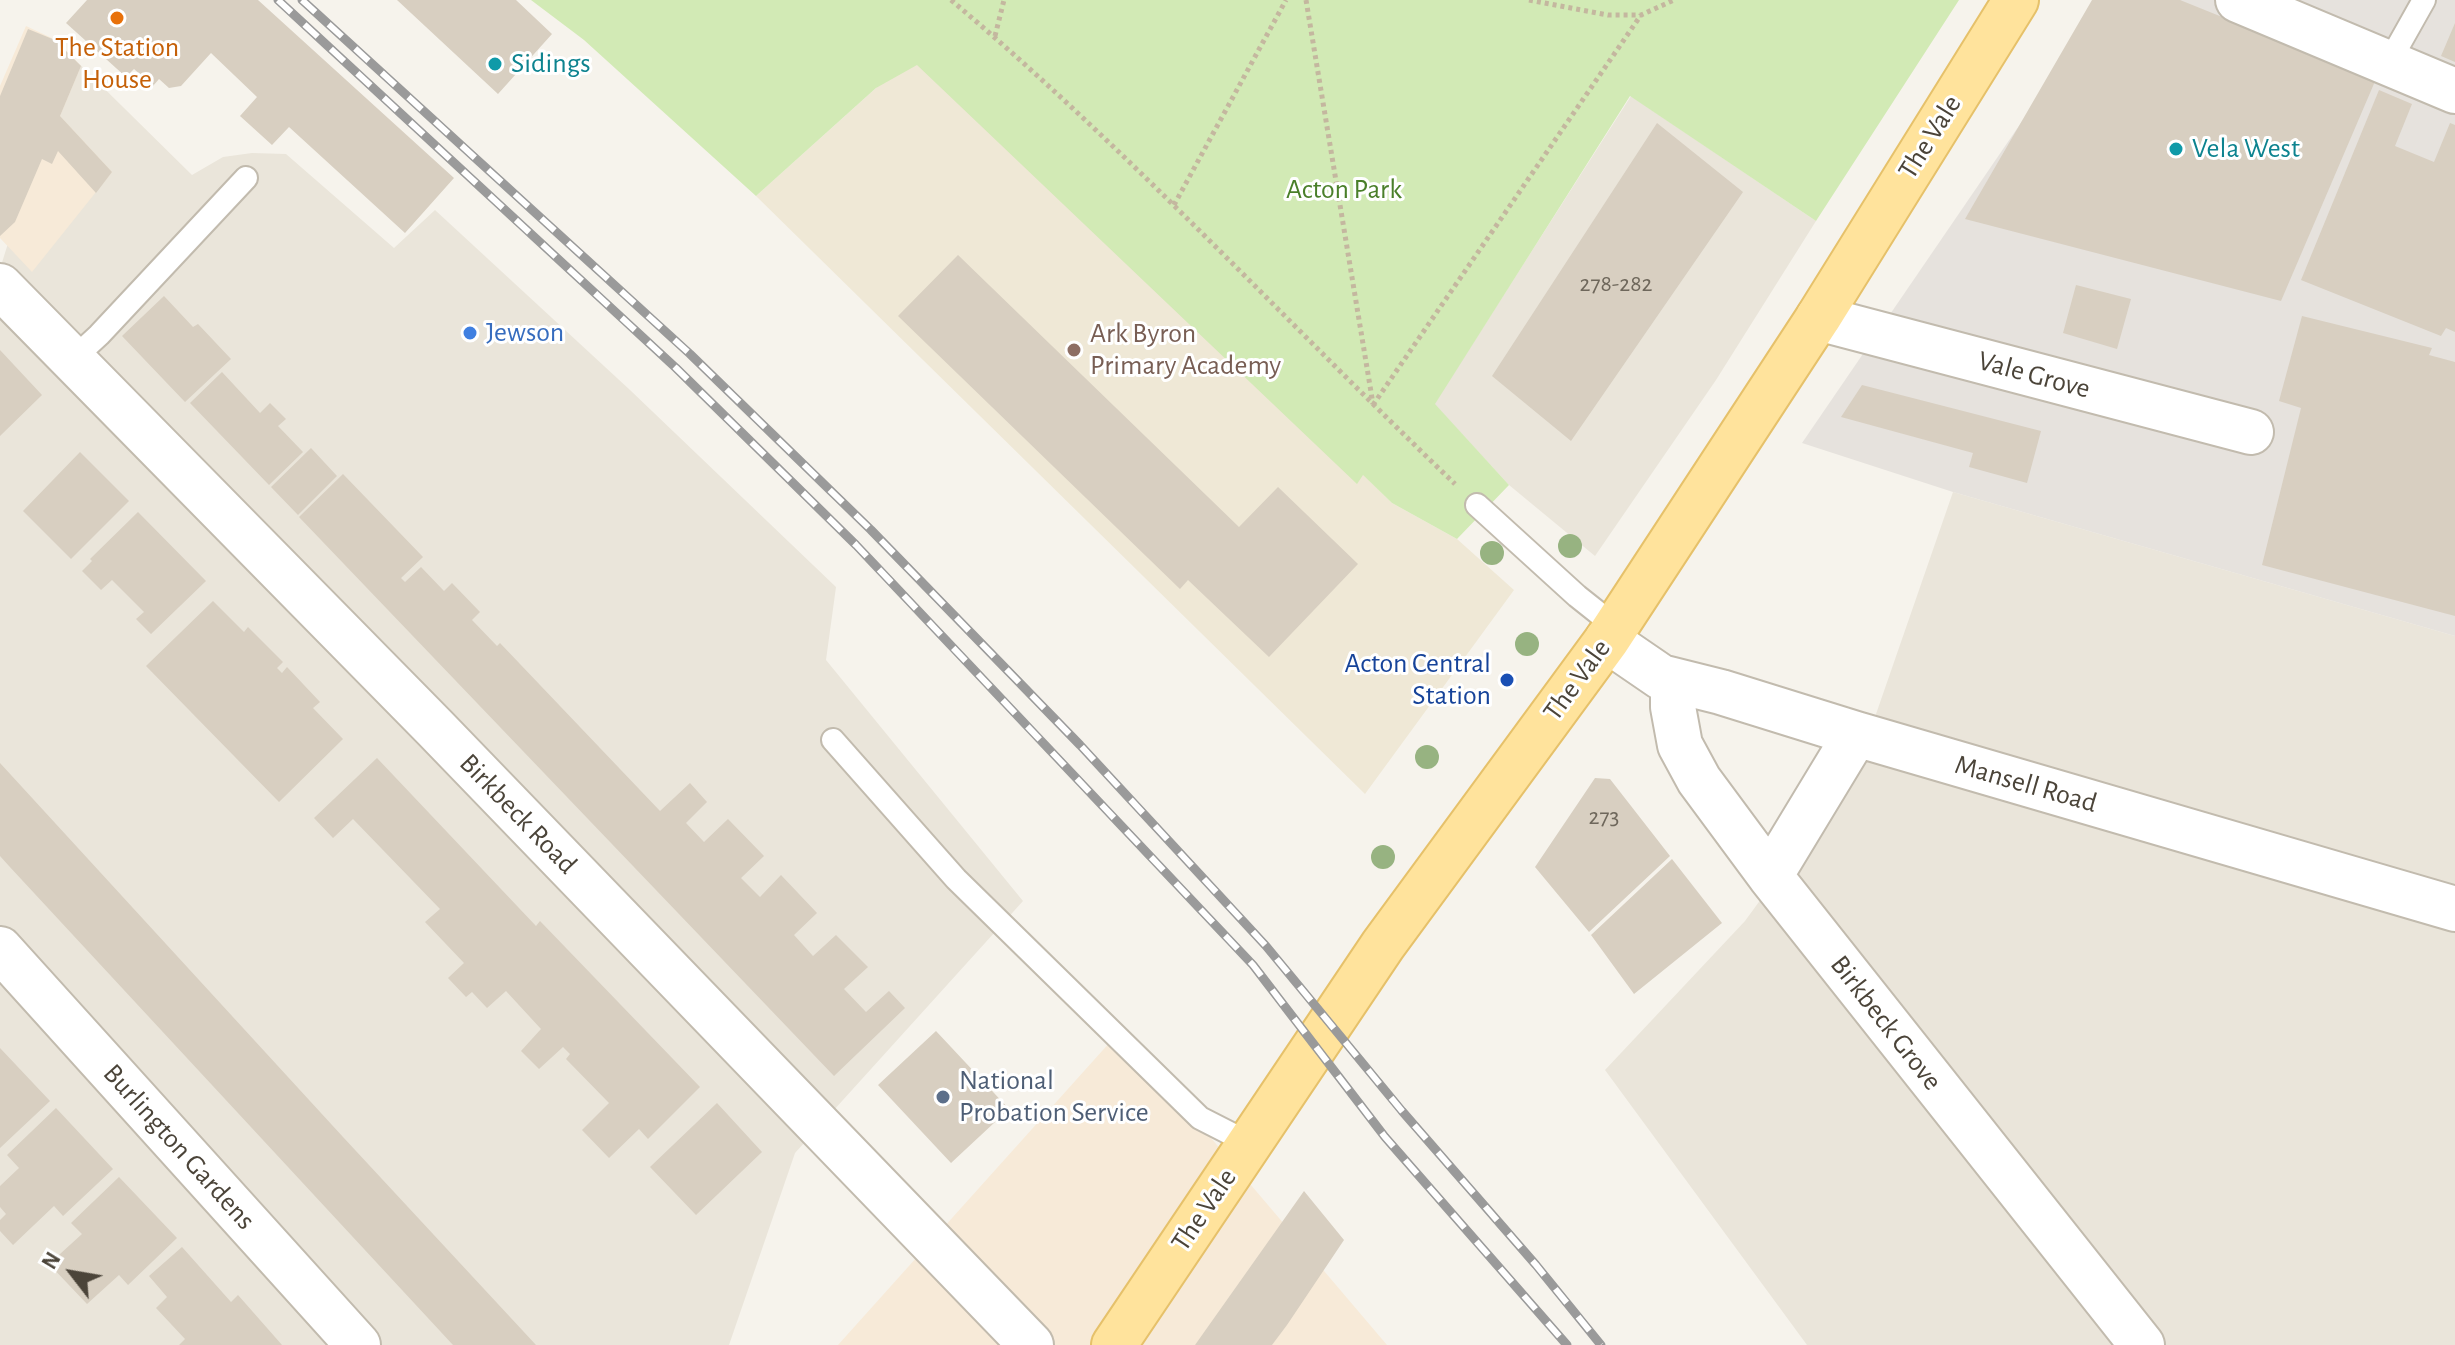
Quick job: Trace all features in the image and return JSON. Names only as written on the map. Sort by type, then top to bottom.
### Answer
[{"type":"main road","name":"The Vale","points":[[1114,1345],[1383,945],[1611,633],[1818,318],[2016,0]]},
{"type":"street","points":[[2238,0],[2455,91]]},
{"type":"street","name":"Birkbeck Road","points":[[0,286],[435,728],[1031,1345]]},
{"type":"street","name":"Vale Grove","points":[[1818,318],[2251,432]]},
{"type":"street","name":"Mansell Road","points":[[1611,633],[1649,670],[1673,680],[2455,909]]},
{"type":"street","name":"Birkbeck Grove","points":[[1673,680],[1673,707],[1680,745],[1699,780],[1770,876],[2142,1345]]},
{"type":"street","points":[[1770,876],[1856,734]]},
{"type":"street","name":"Burlington Gardens","points":[[0,949],[358,1345]]},
{"type":"lane","points":[[2388,64],[2424,0]]},
{"type":"lane","points":[[73,359],[246,178]]},
{"type":"lane","points":[[1477,505],[1577,596],[1611,633]]},
{"type":"lane","points":[[833,740],[956,879],[1200,1118],[1249,1143]]},
{"type":"path","points":[[951,0],[995,36],[1174,205],[1477,505]]},
{"type":"path","points":[[995,36],[1004,0]]},
{"type":"path","points":[[1174,205],[1286,0]]},
{"type":"path","points":[[1306,0],[1373,405]]},
{"type":"path","points":[[1529,0],[1608,15],[1641,15],[1674,0]]},
{"type":"path","points":[[1373,405],[1641,15]]},
{"type":"shaded area","points":[[2105,0],[2455,0],[2455,636],[1953,492],[1802,443]]},
{"type":"shaded area","points":[[26,26],[56,40],[81,66],[60,116],[112,172],[32,272],[0,238],[0,86]]},
{"type":"shaded area","points":[[55,40],[192,175],[223,157],[252,153],[286,154],[394,248],[435,210],[630,390],[836,587],[826,660],[1023,901],[795,1153],[729,1345],[0,1345],[0,269],[14,224]]},
{"type":"shaded area","name":"Ark Byron Primary Academy","points":[[925,44],[1392,503],[1457,539],[1514,590],[1365,794],[756,196]]},
{"type":"shaded area","points":[[1631,96],[1816,221],[1716,380],[1595,556],[1509,485],[1434,404]]},
{"type":"shaded area","points":[[1953,492],[2455,636],[2455,1345],[1807,1345],[1605,1070],[1745,921],[1858,766]]},
{"type":"shaded area","points":[[1120,1031],[1387,1345],[838,1345]]},
{"type":"green space","name":"Acton Park","points":[[531,0],[1959,0],[1816,221],[1630,96],[1435,404],[1509,485],[1457,539],[1392,503],[1363,475],[1357,484],[917,65],[876,88],[756,196],[584,40]]},
{"type":"building","points":[[87,0],[258,0],[454,178],[405,233],[289,127],[272,145],[240,116],[257,97],[211,53],[181,86],[169,88],[159,79],[153,86],[134,69],[126,77],[66,23]]},
{"type":"building","name":"Sidings","points":[[397,0],[516,0],[552,34],[498,94]]},
{"type":"building","name":"Vela West","points":[[2092,0],[2180,0],[2376,79],[2281,301],[1965,219]]},
{"type":"building","points":[[2455,23],[2455,62],[2441,56]]},
{"type":"building","points":[[28,29],[55,40],[81,66],[60,116],[112,172],[96,193],[58,151],[52,164],[42,159],[15,222],[0,236],[0,96]]},
{"type":"building","points":[[2379,90],[2412,104],[2395,146],[2434,162],[2450,123],[2455,125],[2455,332],[2446,328],[2441,336],[2301,280]]},
{"type":"building","points":[[1657,123],[1743,192],[1571,441],[1492,376]]},
{"type":"building","points":[[958,255],[1239,527],[1278,487],[1358,564],[1269,657],[1188,580],[1180,589],[898,316]]},
{"type":"building","points":[[2076,285],[2131,299],[2117,349],[2063,333]]},
{"type":"building","points":[[164,296],[193,327],[198,324],[231,359],[185,402],[122,336]]},
{"type":"building","points":[[2302,316],[2432,348],[2429,355],[2455,362],[2455,616],[2262,565],[2301,408],[2279,401]]},
{"type":"building","points":[[0,350],[42,395],[0,436]]},
{"type":"building","points":[[222,372],[260,413],[270,403],[286,419],[278,426],[303,452],[269,485],[190,403]]},
{"type":"building","points":[[1862,385],[2041,431],[2027,483],[1969,467],[1973,453],[1841,417]]},
{"type":"building","points":[[311,448],[337,476],[298,515],[271,487]]},
{"type":"building","points":[[80,452],[129,501],[71,559],[23,511]]},
{"type":"building","points":[[343,474],[423,557],[401,578],[405,582],[421,567],[444,591],[452,583],[480,612],[472,620],[497,646],[500,643],[660,811],[690,783],[707,802],[686,823],[704,842],[728,819],[764,856],[741,878],[760,897],[781,875],[817,913],[794,935],[813,956],[836,935],[868,967],[844,989],[866,1012],[889,991],[905,1008],[834,1076],[299,517]]},
{"type":"building","points":[[138,512],[206,581],[151,634],[136,619],[144,612],[112,580],[101,590],[82,571],[92,561],[90,559]]},
{"type":"building","points":[[213,601],[244,632],[248,627],[283,662],[277,668],[282,673],[287,667],[320,702],[313,708],[343,739],[279,802],[146,666]]},
{"type":"building","points":[[377,758],[536,926],[540,921],[700,1087],[648,1139],[639,1129],[609,1158],[582,1130],[609,1103],[566,1059],[570,1054],[563,1047],[539,1069],[521,1051],[541,1029],[506,991],[487,1008],[472,992],[466,997],[448,978],[464,963],[425,922],[440,909],[353,819],[333,838],[314,818]]},
{"type":"building","points":[[0,763],[536,1345],[453,1345],[9,866],[0,856]]},
{"type":"building","points":[[1595,778],[1610,779],[1670,856],[1589,932],[1535,867]]},
{"type":"building","points":[[1672,859],[1722,923],[1634,994],[1591,935]]},
{"type":"building","name":"National Probation Service","points":[[936,1031],[1009,1109],[951,1163],[878,1085]]},
{"type":"building","points":[[0,1048],[50,1101],[0,1148]]},
{"type":"building","points":[[717,1103],[762,1152],[696,1215],[650,1167]]},
{"type":"building","points":[[56,1108],[113,1169],[63,1216],[54,1206],[13,1245],[0,1231],[0,1220],[6,1214],[0,1207],[0,1186],[19,1168],[7,1155]]},
{"type":"building","points":[[119,1177],[177,1238],[128,1285],[119,1275],[87,1304],[49,1264],[82,1234],[71,1223]]},
{"type":"building","points":[[1304,1191],[1344,1240],[1287,1325],[1272,1345],[1195,1345]]},
{"type":"building","points":[[182,1247],[231,1302],[238,1295],[282,1345],[179,1345],[185,1339],[156,1308],[167,1297],[149,1276]]},
{"type":"railway","points":[[278,0],[676,368],[856,545],[1253,965],[1385,1137],[1567,1345]]},
{"type":"railway","points":[[302,0],[690,354],[871,530],[1080,745],[1266,946],[1601,1345]]},
{"type":"place","name":"The Station House","points":[[117,18]]},
{"type":"place","name":"Sidings","points":[[495,64]]},
{"type":"place","name":"Vela West","points":[[2176,149]]},
{"type":"place","name":"Jewson","points":[[470,333]]},
{"type":"place","name":"Ark Byron Primary Academy","points":[[1074,350]]},
{"type":"place","name":"Acton Central Station","points":[[1507,680]]},
{"type":"place","name":"National Probation Service","points":[[943,1097]]}]
